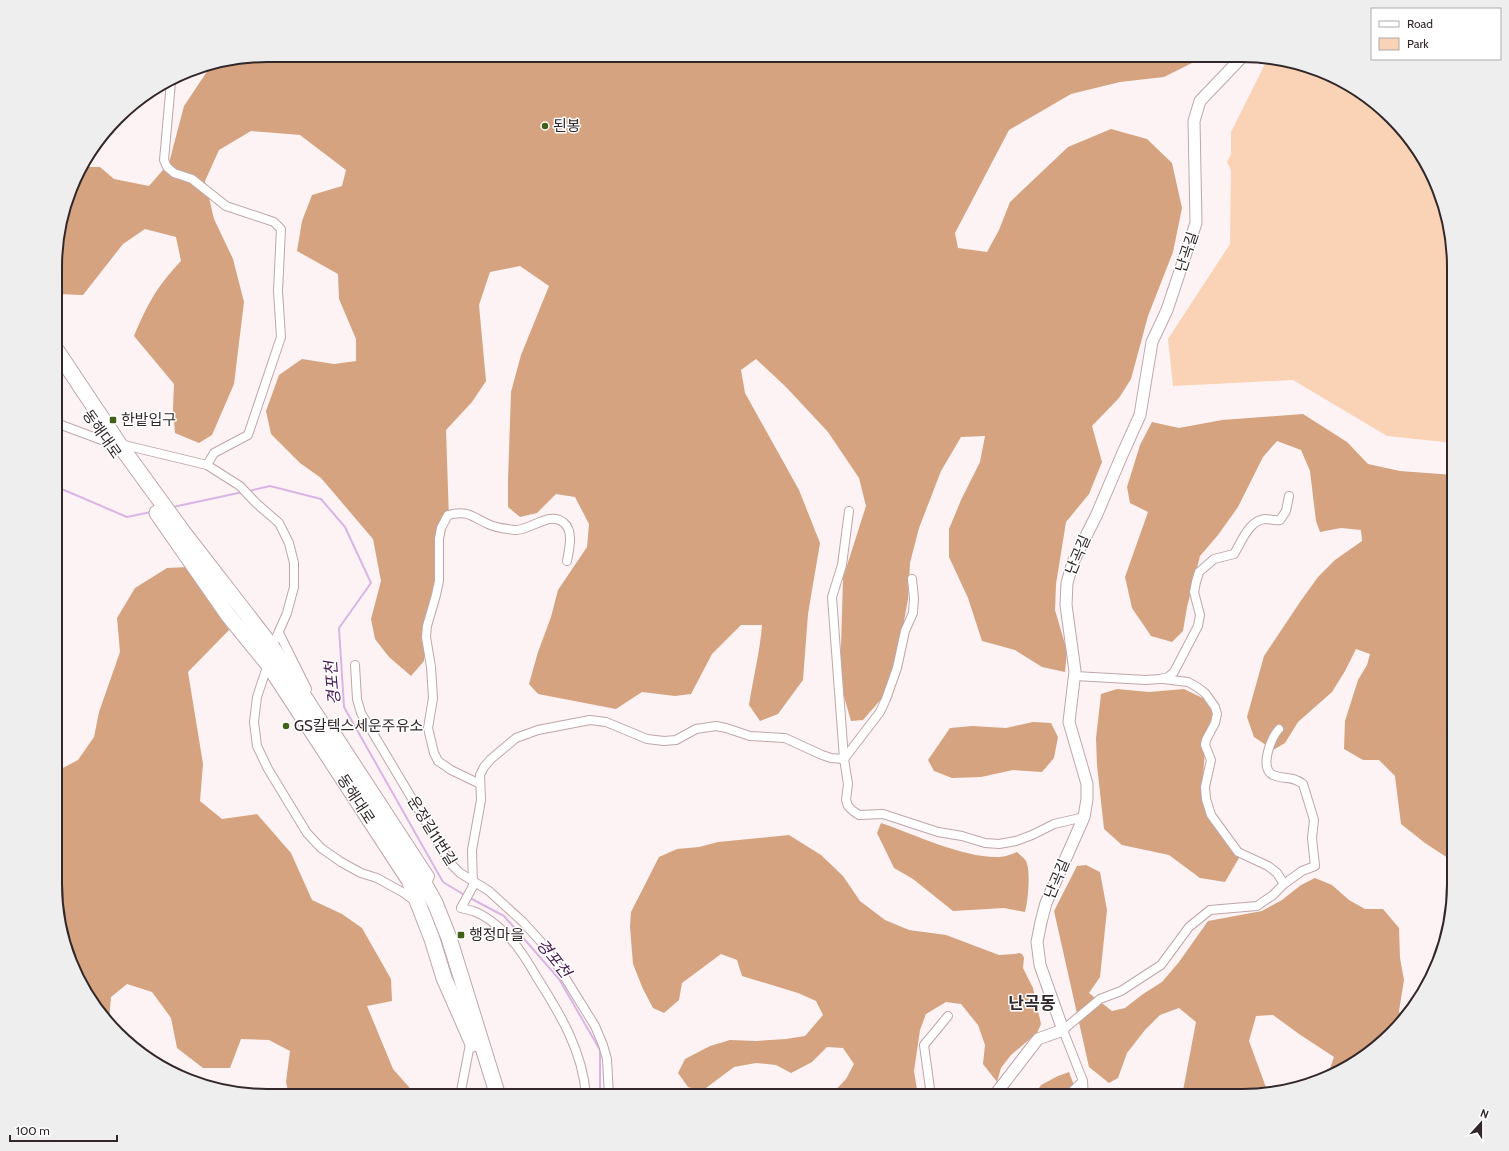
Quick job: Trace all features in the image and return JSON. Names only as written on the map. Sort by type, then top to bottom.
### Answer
[{"type":"highway","name":"동해대로","points":[[62,359],[113,443]]},
{"type":"highway","name":"동해대로","points":[[62,376],[113,443],[176,531],[228,615],[268,664],[409,880],[432,939],[444,978],[471,1037],[488,1089]]},
{"type":"highway","name":"동해대로","points":[[176,531],[272,648],[426,886],[435,903],[449,938],[496,1089]]},
{"type":"street","name":"난곡길","points":[[1084,1089],[1083,1081],[1040,965],[1038,942],[1046,903],[1084,817],[1088,799],[1087,784],[1068,722],[1075,676],[1066,605],[1067,583],[1073,562],[1097,514],[1140,415],[1152,342],[1167,310],[1196,223],[1194,121],[1200,101],[1237,62]]},
{"type":"street","points":[[172,86],[164,160],[167,167],[174,173],[192,179],[226,206],[274,222],[281,229],[278,291],[281,337],[248,435],[214,453],[207,465]]},
{"type":"street","points":[[62,425],[113,443],[207,465],[240,486],[279,523],[289,543],[294,563],[294,588],[287,613],[272,648]]},
{"type":"street","points":[[1075,676],[1146,680],[1168,677],[1174,672],[1198,626],[1200,615],[1194,592],[1199,572],[1214,559],[1234,554],[1255,522],[1264,519],[1274,521],[1280,520],[1286,511],[1289,496]]},
{"type":"street","points":[[849,510],[842,565],[832,596],[844,759],[848,784],[846,800],[848,806],[859,815],[883,814],[938,832],[962,836],[985,843],[999,844],[1016,841],[1054,824],[1084,817]]},
{"type":"street","points":[[480,784],[451,770],[438,760],[434,753],[428,728],[433,698],[431,667],[426,632],[439,581],[439,539],[443,522],[448,515],[468,513],[489,525],[517,530],[546,520],[559,520],[565,523],[568,531],[570,545],[567,561]]},
{"type":"street","points":[[844,759],[880,712],[898,668],[905,631],[913,613],[914,598],[912,579]]},
{"type":"street","points":[[279,633],[309,694],[430,876],[426,886]]},
{"type":"street","points":[[268,664],[257,697],[254,722],[257,746],[268,769],[307,833],[321,848],[341,862],[361,873],[377,878],[404,893],[418,903]]},
{"type":"street","name":"운정길11번길","points":[[355,665],[357,699],[361,713],[451,864],[473,883],[489,891],[523,922],[541,942],[595,1026],[607,1059],[609,1089]]},
{"type":"street","points":[[1160,679],[1188,682],[1205,693],[1211,700],[1215,707],[1216,714],[1214,724],[1206,740],[1205,746],[1211,760],[1205,787],[1206,799],[1211,815],[1238,852],[1273,869],[1284,884]]},
{"type":"street","points":[[586,1089],[577,1052],[570,1036],[559,1012],[532,969],[504,932],[474,911],[463,909],[473,883],[472,850],[482,793],[480,775],[484,767],[502,749],[516,738],[538,730],[590,720],[606,722],[647,739],[660,741],[676,740],[696,729],[716,726],[750,736],[785,738],[822,755],[831,758],[844,759]]},
{"type":"street","points":[[999,1089],[1038,1039],[1063,1030],[1100,999],[1121,991],[1161,965],[1189,927],[1210,910],[1257,906],[1302,871],[1315,866],[1312,838],[1314,820],[1303,784],[1292,778],[1276,776],[1269,771],[1266,759],[1271,742],[1279,729]]},
{"type":"street","points":[[930,1089],[924,1045],[948,1016]]},
{"type":"street","points":[[461,1089],[471,1037]]},
{"type":"street","points":[[1074,1089],[1083,1081]]},
{"type":"green space","points":[[1265,64],[1295,69],[1332,83],[1367,104],[1387,122],[1405,142],[1426,177],[1436,201],[1443,227],[1447,254],[1447,442],[1387,436],[1293,380],[1173,386],[1168,339],[1230,244],[1231,170],[1227,162],[1231,154],[1231,132]]},
{"type":"shaded area","points":[[254,62],[1194,62],[1164,77],[1120,82],[1071,94],[1009,130],[955,233],[958,248],[987,252],[999,230],[1010,202],[1068,147],[1111,129],[1147,139],[1172,163],[1182,208],[1173,252],[1148,316],[1131,379],[1119,398],[1092,426],[1102,462],[1089,494],[1066,522],[1056,584],[1055,610],[1067,651],[1065,672],[1042,667],[1015,650],[982,641],[968,598],[949,557],[949,529],[961,500],[980,462],[985,436],[961,437],[941,471],[919,528],[910,563],[908,599],[895,671],[883,697],[863,720],[851,721],[841,686],[843,578],[866,506],[859,478],[828,432],[786,387],[756,359],[741,370],[745,393],[799,490],[820,543],[808,614],[803,680],[778,714],[760,721],[749,705],[760,645],[762,625],[741,625],[712,654],[691,694],[675,696],[642,692],[616,709],[538,694],[529,684],[538,652],[551,617],[558,590],[587,547],[589,524],[575,497],[556,494],[537,513],[520,517],[508,507],[511,392],[521,355],[549,286],[520,266],[490,272],[479,305],[486,381],[472,402],[446,430],[449,519],[437,559],[434,596],[426,627],[424,661],[411,676],[389,657],[375,639],[371,619],[381,581],[373,539],[321,478],[300,463],[271,434],[266,411],[279,375],[302,359],[334,364],[356,361],[356,339],[339,299],[338,274],[297,251],[302,221],[312,195],[342,186],[346,170],[300,135],[251,131],[219,150],[205,181],[214,219],[233,259],[244,302],[234,384],[212,435],[199,443],[175,433],[173,409],[174,384],[134,336],[153,296],[165,279],[181,261],[176,237],[145,229],[123,244],[83,295],[62,294],[62,254],[66,227],[73,201],[89,167],[100,167],[114,179],[149,186],[169,163],[184,106],[207,71],[227,66]]},
{"type":"shaded area","points":[[1303,414],[1347,442],[1368,464],[1400,471],[1447,474],[1447,857],[1425,843],[1401,824],[1395,776],[1379,760],[1363,760],[1344,749],[1345,721],[1358,680],[1367,665],[1370,654],[1356,649],[1332,692],[1298,722],[1285,743],[1273,750],[1254,737],[1247,717],[1264,656],[1318,577],[1335,560],[1362,541],[1361,530],[1341,528],[1320,532],[1316,521],[1310,471],[1301,450],[1277,441],[1263,457],[1238,507],[1218,535],[1200,556],[1187,607],[1183,631],[1172,642],[1151,636],[1132,608],[1125,577],[1148,512],[1130,503],[1127,487],[1140,445],[1152,422],[1179,428],[1222,420]]},
{"type":"shaded area","points":[[188,567],[229,630],[188,672],[203,764],[200,801],[222,819],[257,814],[291,853],[312,900],[342,914],[362,928],[391,979],[392,1001],[367,1006],[393,1069],[411,1089],[288,1089],[286,1082],[290,1051],[269,1040],[241,1039],[230,1068],[203,1068],[177,1048],[171,1018],[152,992],[127,984],[111,997],[109,1015],[104,1009],[83,974],[69,937],[62,897],[62,768],[78,760],[94,737],[99,712],[120,652],[117,618],[135,588],[167,568]]},
{"type":"shaded area","points":[[1117,689],[1149,692],[1184,689],[1215,704],[1213,723],[1205,751],[1202,789],[1215,824],[1235,847],[1239,858],[1225,882],[1200,878],[1169,855],[1122,845],[1104,829],[1097,765],[1096,738],[1101,694]]},
{"type":"shaded area","points":[[1033,722],[1051,723],[1058,737],[1054,758],[1042,772],[1013,770],[981,777],[952,778],[934,771],[928,760],[950,728],[972,726],[1006,728]]},
{"type":"shaded area","points":[[881,823],[940,845],[970,854],[999,857],[1017,852],[1026,861],[1028,866],[1029,879],[1025,912],[1004,908],[953,911],[913,879],[894,868],[877,833]]},
{"type":"shaded area","points":[[789,835],[821,855],[843,876],[860,901],[885,920],[909,930],[946,935],[999,955],[1022,954],[1024,958],[1023,968],[1033,988],[1041,1024],[1037,1033],[1011,1055],[1001,1068],[997,1082],[983,1064],[985,1045],[978,1025],[961,1004],[946,1002],[926,1014],[920,1030],[914,1071],[917,1089],[837,1089],[846,1079],[854,1064],[843,1048],[827,1047],[812,1062],[791,1073],[776,1065],[756,1063],[734,1067],[705,1089],[688,1087],[678,1073],[685,1059],[710,1046],[730,1040],[756,1041],[805,1036],[823,1015],[816,1001],[798,993],[742,976],[737,960],[721,954],[682,983],[679,1000],[664,1013],[653,1008],[643,989],[633,964],[630,927],[631,912],[659,857],[677,849],[699,847],[718,842]]},
{"type":"shaded area","points":[[1086,865],[1100,872],[1107,910],[1100,977],[1089,993],[1112,1011],[1125,1008],[1162,982],[1179,962],[1208,921],[1262,911],[1282,900],[1301,885],[1315,878],[1332,885],[1349,900],[1365,909],[1383,909],[1399,928],[1400,958],[1404,980],[1399,1011],[1400,1015],[1367,1047],[1330,1069],[1334,1057],[1273,1015],[1256,1016],[1249,1041],[1266,1087],[1255,1089],[1183,1089],[1196,1022],[1179,1008],[1160,1015],[1145,1030],[1127,1053],[1118,1078],[1109,1083],[1089,1067],[1054,911],[1077,866]]},
{"type":"shaded area","points":[[1069,1072],[1075,1089],[1038,1089],[1041,1085]]},
{"type":"waterway","name":"경포천","points":[[249,491],[270,486],[321,499],[345,527],[371,583],[339,628],[344,707],[443,882],[466,896]]},
{"type":"waterway","name":"경포천","points":[[62,490],[127,517],[151,512]]},
{"type":"waterway","name":"경포천","points":[[173,507],[243,492]]},
{"type":"waterway","name":"경포천","points":[[470,898],[504,916],[559,979],[600,1050],[600,1089]]},
{"type":"place","name":"된봉","points":[[545,126]]},
{"type":"place","name":"한밭입구","points":[[113,420]]},
{"type":"place","name":"GS칼텍스세운주유소","points":[[286,726]]},
{"type":"place","name":"행정마을","points":[[461,935]]},
{"type":"district","name":"난곡동","points":[[1032,1003]]}]
